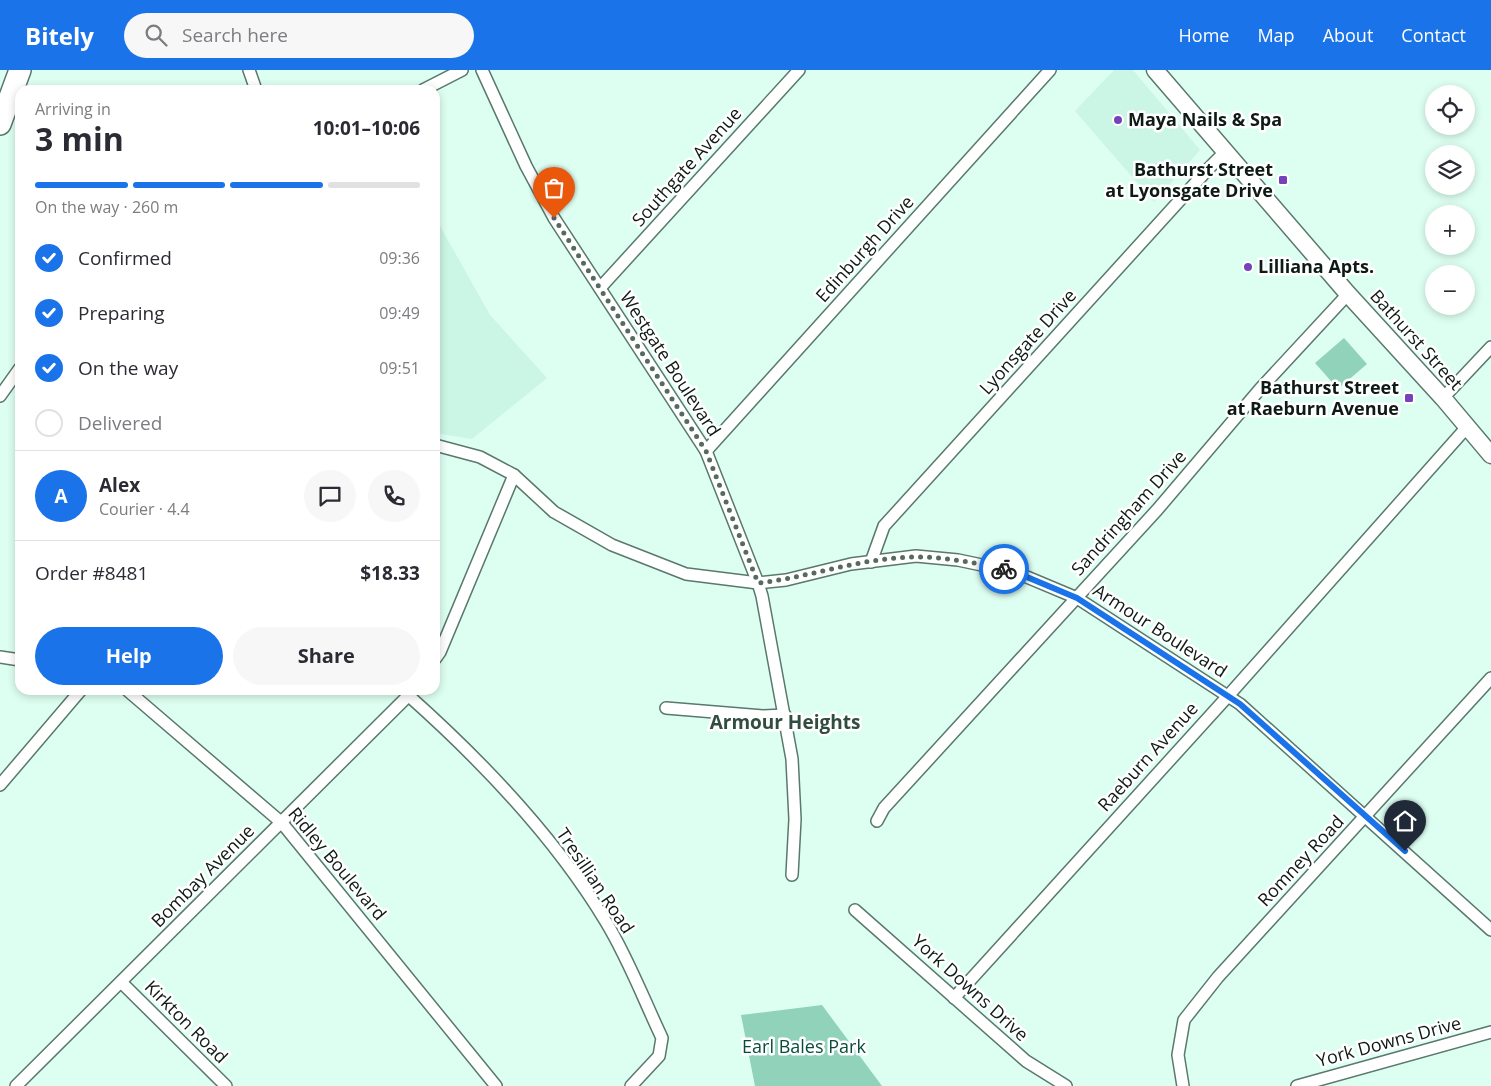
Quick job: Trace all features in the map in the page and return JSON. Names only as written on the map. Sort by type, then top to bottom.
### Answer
[{"type":"highway","points":[[0,124],[20,70]]},
{"type":"main road","name":"Bathurst Street","points":[[1155,70],[1348,294],[1443,398],[1491,455]]},
{"type":"street","points":[[249,70],[254,85]]},
{"type":"street","points":[[433,85],[462,70]]},
{"type":"street","name":"Westgate Boulevard","points":[[482,70],[526,166],[544,200],[706,451],[758,583],[792,759],[795,819],[792,875]]},
{"type":"street","name":"Southgate Avenue","points":[[600,288],[799,70]]},
{"type":"street","name":"Edinburgh Drive","points":[[706,451],[1050,70]]},
{"type":"street","name":"Lyonsgate Drive","points":[[871,562],[884,526],[1210,166],[1225,152]]},
{"type":"street","name":"Sandringham Drive","points":[[877,821],[884,808],[1077,598],[1260,389],[1348,294]]},
{"type":"street","points":[[1443,398],[1491,347]]},
{"type":"street","points":[[0,396],[15,375]]},
{"type":"street","name":"Raeburn Avenue","points":[[954,998],[1228,696],[1467,427]]},
{"type":"street","name":"Armour Boulevard","points":[[440,447],[480,457],[514,475],[554,512],[612,545],[686,574],[758,583],[786,580],[851,564],[916,556],[958,560],[1015,572],[1077,598],[1228,696],[1366,816],[1491,930]]},
{"type":"street","points":[[440,652],[514,475]]},
{"type":"street","points":[[0,657],[15,659]]},
{"type":"street","name":"Romney Road","points":[[1183,1086],[1178,1056],[1184,1020],[1218,977],[1491,678]]},
{"type":"street","points":[[0,785],[77,695]]},
{"type":"street","name":"Ridley Boulevard","points":[[133,695],[282,823],[496,1086]]},
{"type":"street","name":"Bombay Avenue","points":[[16,1086],[122,983],[410,695]]},
{"type":"street","name":"Tresillian Road","points":[[414,695],[481,765],[559,852],[606,923],[662,1038],[659,1056],[631,1086]]},
{"type":"street","points":[[666,708],[763,716],[785,715]]},
{"type":"street","name":"York Downs Drive","points":[[856,910],[1026,1061],[1066,1086]]},
{"type":"street","name":"Kirkton Road","points":[[122,983],[226,1086]]},
{"type":"street","name":"York Downs Drive","points":[[1297,1086],[1491,1032]]},
{"type":"shaded area","points":[[1114,70],[1133,70],[1200,150],[1154,202],[1075,111]]},
{"type":"shaded area","points":[[440,226],[490,315],[547,378],[472,439],[440,434]]},
{"type":"green space","points":[[1344,338],[1367,364],[1338,389],[1315,363]]},
{"type":"green space","name":"Earl Bales Park","points":[[822,1005],[882,1086],[755,1086],[741,1015]]},
{"type":"way so far","points":[[554,218],[706,451],[758,583],[786,580],[851,564],[916,556],[958,560],[1004,569]]},
{"type":"place","name":"Maya Nails & Spa","points":[[1118,120]]},
{"type":"place","name":"Bathurst Street at Lyonsgate Drive","points":[[1283,180]]},
{"type":"place","name":"Lilliana Apts.","points":[[1248,267]]},
{"type":"place","name":"Bathurst Street at Raeburn Avenue","points":[[1409,398]]},
{"type":"district","name":"Armour Heights","points":[[785,722]]},
{"type":"route","points":[[1004,569],[1077,598],[1138,640],[1240,704],[1405,851]]}]
